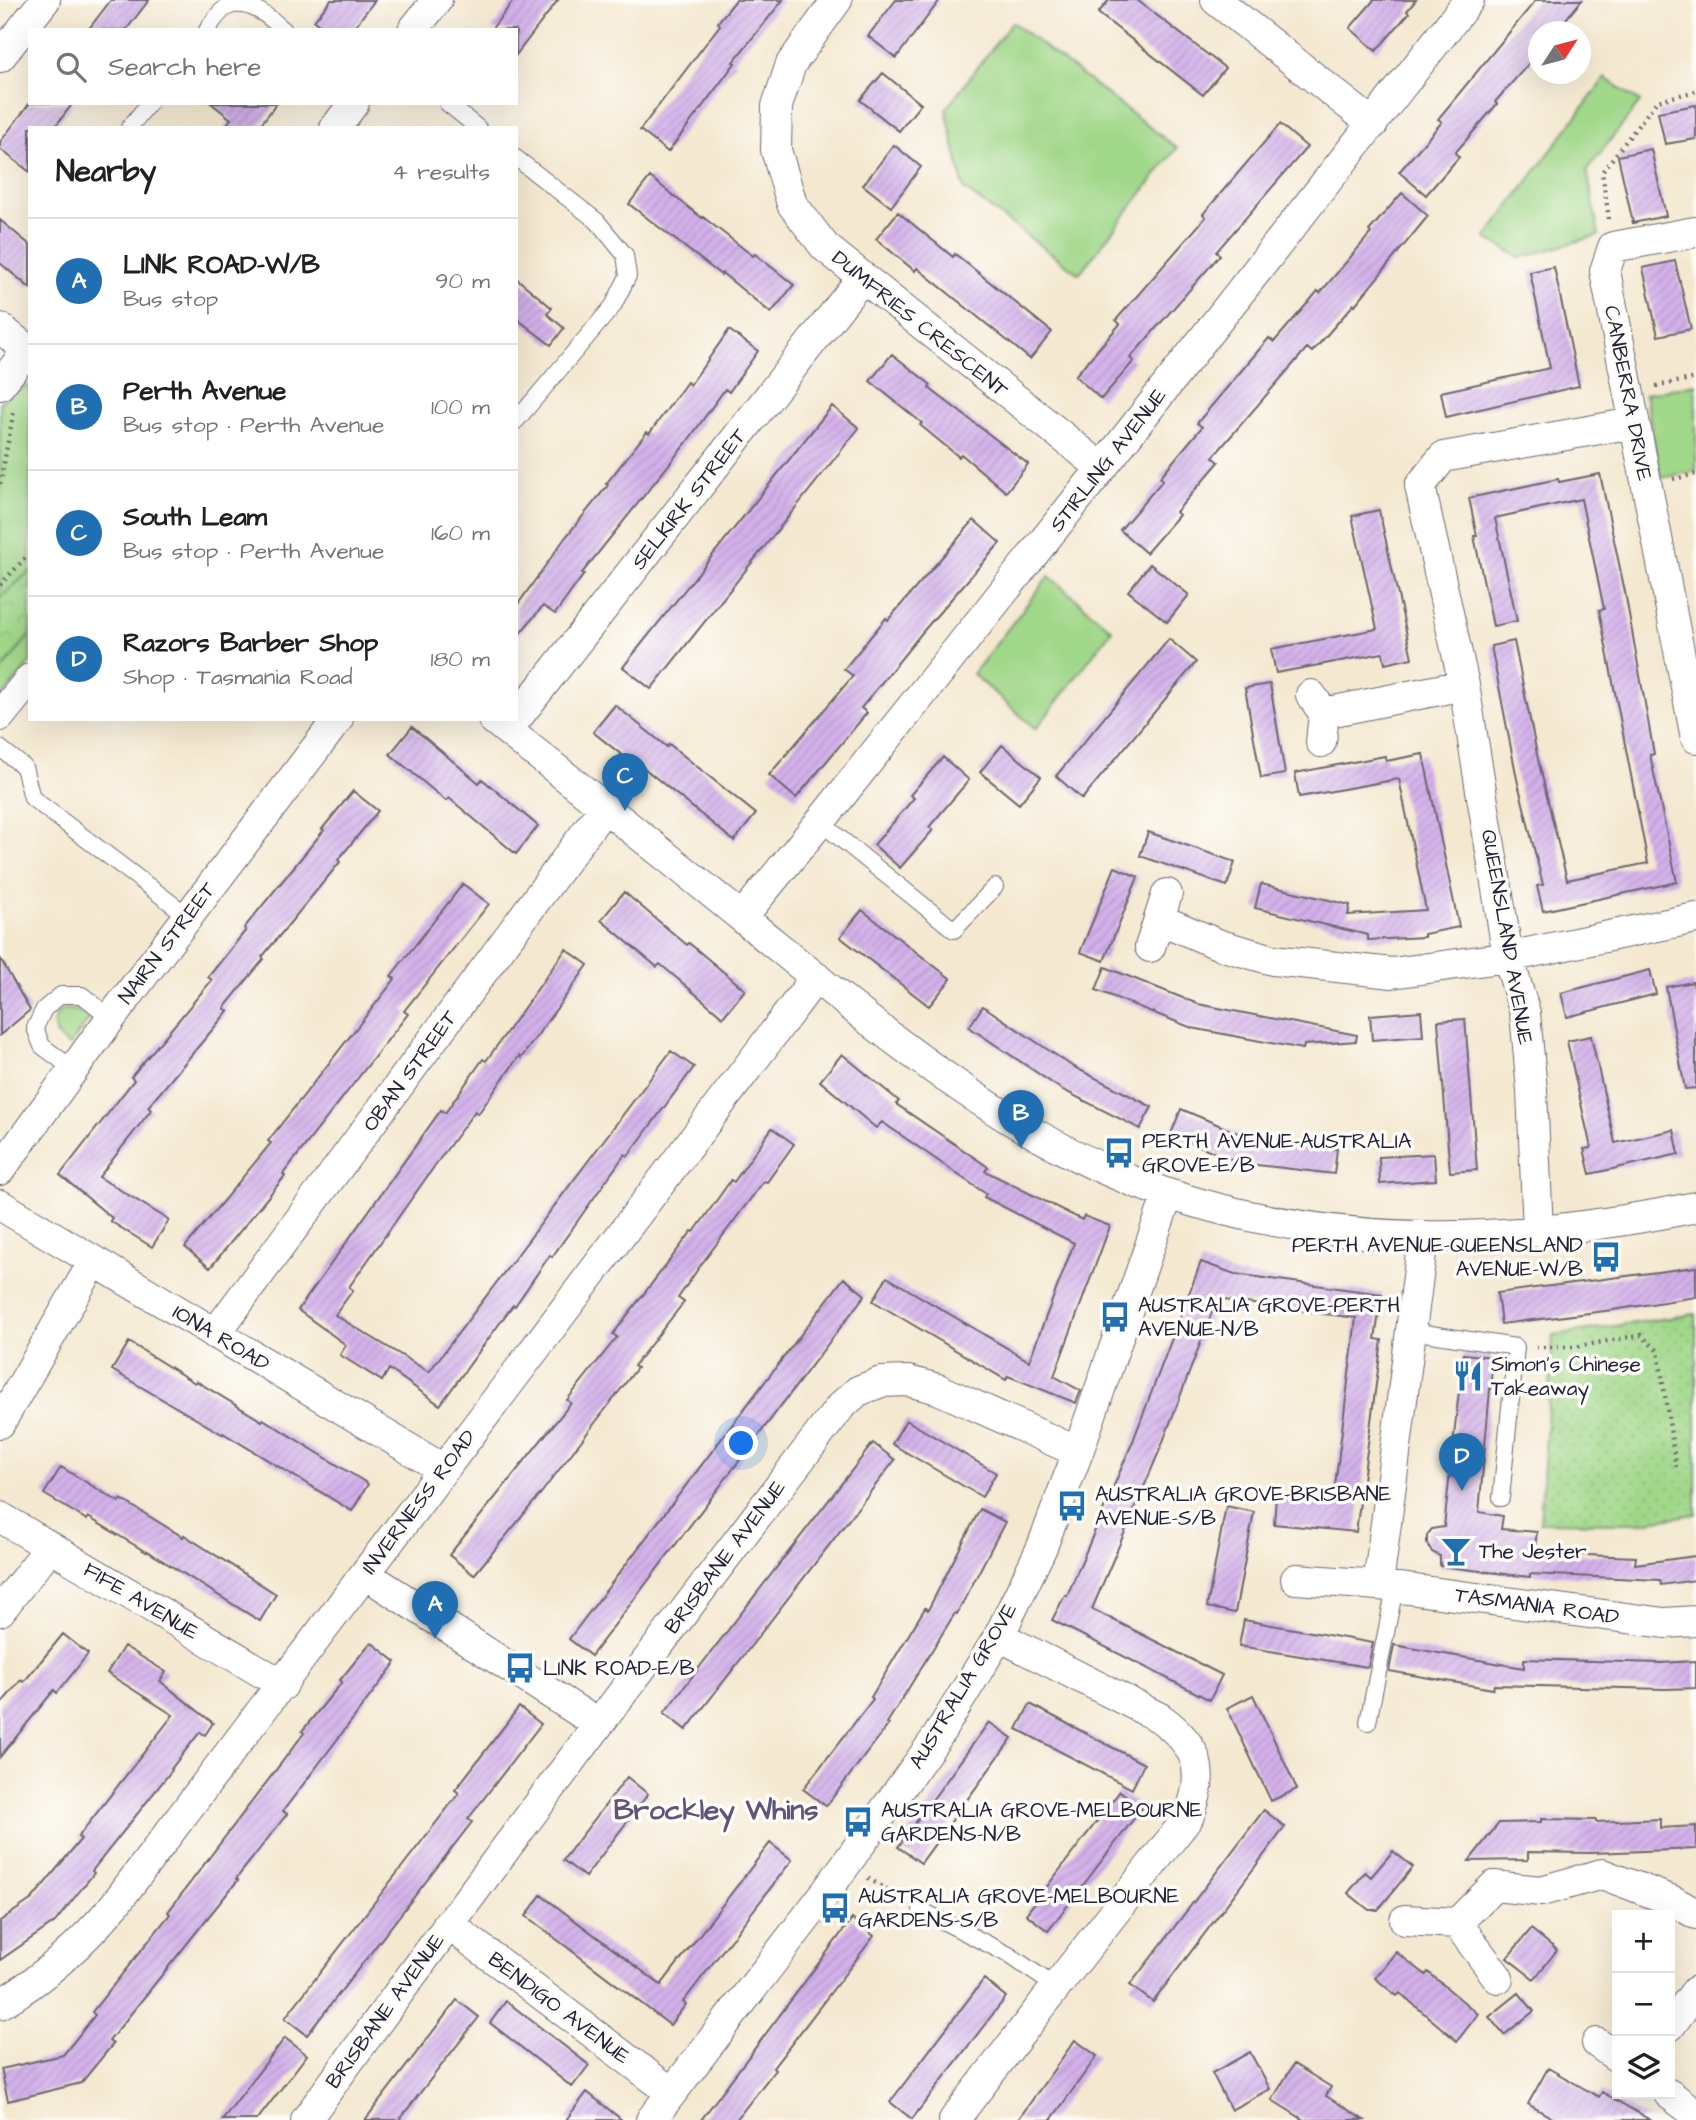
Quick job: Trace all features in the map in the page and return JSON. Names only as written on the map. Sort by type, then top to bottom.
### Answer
[{"type":"street","points":[[0,57],[45,0]]},
{"type":"street","points":[[415,28],[437,0]]},
{"type":"street","name":"DUMFRIES CRESCENT","points":[[837,0],[792,64],[777,106],[776,150],[792,204],[825,247],[1102,468]]},
{"type":"street","points":[[1216,0],[1373,124]]},
{"type":"street","name":"STIRLING AVENUE","points":[[741,917],[1102,468],[1469,0]]},
{"type":"street","points":[[337,126],[352,105]]},
{"type":"street","points":[[1612,247],[1696,231]]},
{"type":"street","name":"CANBERRA DRIVE","points":[[1612,247],[1605,271],[1633,423],[1684,620],[1696,738]]},
{"type":"street","name":"SELKIRK STREET","points":[[518,709],[862,278]]},
{"type":"street","points":[[0,328],[28,350]]},
{"type":"street","points":[[4,396],[28,353]]},
{"type":"street","name":"QUEENSLAND AVENUE","points":[[1538,1232],[1532,1091],[1525,1013],[1508,957],[1464,685],[1420,486],[1443,457],[1633,423]]},
{"type":"street","points":[[0,716],[28,681]]},
{"type":"street","points":[[1321,742],[1317,704],[1464,685]]},
{"type":"street","name":"NAIRN STREET","points":[[0,1170],[111,1018],[336,721]]},
{"type":"street","points":[[508,722],[604,808],[816,977],[993,1109],[1074,1154],[1168,1194],[1298,1227],[1361,1235],[1423,1238],[1465,1238],[1538,1232],[1696,1207]]},
{"type":"street","name":"OBAN STREET","points":[[215,1334],[604,808]]},
{"type":"street","points":[[1158,920],[1220,946],[1273,960],[1392,973],[1508,957],[1696,918]]},
{"type":"street","name":"INVERNESS ROAD","points":[[0,2004],[31,1986],[92,1931],[283,1685],[816,977]]},
{"type":"street","name":"AUSTRALIA GROVE","points":[[650,2120],[845,1865],[937,1737],[999,1636],[1042,1547],[1168,1194]]},
{"type":"street","name":"IONA ROAD","points":[[0,1205],[443,1469]]},
{"type":"street","points":[[1387,1586],[1411,1331],[1423,1238]]},
{"type":"street","points":[[0,1423],[94,1261]]},
{"type":"street","name":"BRISBANE AVENUE","points":[[306,2120],[447,1924],[598,1724],[841,1406],[858,1391],[881,1382],[908,1381],[938,1389],[1078,1452]]},
{"type":"street","name":"FIFE AVENUE","points":[[0,1517],[283,1685]]},
{"type":"street","points":[[0,1611],[50,1547]]},
{"type":"street","points":[[365,1574],[598,1724]]},
{"type":"street","name":"TASMANIA ROAD","points":[[1296,1579],[1387,1586],[1664,1623],[1696,1621]]},
{"type":"street","points":[[954,2120],[1188,1818],[1197,1799],[1199,1775],[1193,1752],[1181,1733],[1160,1718],[999,1636]]},
{"type":"street","points":[[1405,1920],[1457,1923],[1494,1886],[1541,1891],[1602,1874],[1673,1901],[1696,1914]]},
{"type":"street","points":[[1457,1923],[1498,1978]]},
{"type":"street","name":"BENDIGO AVENUE","points":[[447,1924],[671,2092]]},
{"type":"street","points":[[1675,2019],[1696,1991]]},
{"type":"street","points":[[1675,2098],[1696,2114]]},
{"type":"lane","points":[[208,28],[222,10],[230,6],[246,6],[261,12],[281,28]]},
{"type":"lane","points":[[131,126],[147,105]]},
{"type":"lane","points":[[449,105],[476,126]]},
{"type":"lane","points":[[518,160],[597,221],[625,255],[628,276],[612,306],[518,419]]},
{"type":"lane","points":[[0,748],[24,767],[32,798],[188,916]]},
{"type":"lane","points":[[820,822],[954,930],[995,887]]},
{"type":"lane","points":[[73,1069],[42,1046],[35,1028],[44,1009],[61,995],[82,995],[111,1018]]},
{"type":"lane","points":[[1411,1331],[1516,1347],[1501,1498]]},
{"type":"lane","points":[[1368,1721],[1387,1586]]},
{"type":"lane","points":[[921,1910],[1009,1955],[1056,1987]]},
{"type":"path","points":[[1612,247],[1602,173],[1657,101],[1696,91]]},
{"type":"path","points":[[1627,391],[1696,378]]},
{"type":"path","points":[[0,484],[15,411],[4,396]]},
{"type":"path","points":[[0,585],[28,555]]},
{"type":"path","points":[[1516,1347],[1574,1347],[1641,1335],[1658,1351],[1676,1467]]},
{"type":"path","points":[[845,1865],[921,1910]]},
{"type":"green space","points":[[1012,22],[1177,148],[1079,274],[964,189],[946,109]]},
{"type":"green space","points":[[1605,78],[1640,102],[1587,170],[1599,235],[1520,258],[1486,238]]},
{"type":"green space","points":[[1696,384],[1696,471],[1661,478],[1645,394]]},
{"type":"green space","points":[[28,386],[28,665],[0,700],[0,403],[21,388]]},
{"type":"green space","points":[[28,573],[28,637],[0,672],[0,598]]},
{"type":"green space","points":[[1049,576],[1112,630],[1036,729],[973,674]]},
{"type":"green space","points":[[65,1009],[78,1011],[90,1018],[69,1046],[54,1029],[56,1014]]},
{"type":"green space","points":[[1696,1314],[1696,1514],[1636,1523],[1540,1522],[1553,1335]]},
{"type":"building","points":[[111,0],[149,0],[128,28],[90,28]]},
{"type":"building","points":[[331,0],[375,0],[354,28],[323,28],[314,21]]},
{"type":"building","points":[[514,0],[558,0],[518,52],[518,28],[493,28]]},
{"type":"building","points":[[736,0],[783,0],[733,62],[735,63],[668,152],[640,130]]},
{"type":"building","points":[[896,0],[940,0],[896,58],[868,36]]},
{"type":"building","points":[[1109,0],[1137,0],[1225,68],[1203,95],[1098,13]]},
{"type":"building","points":[[1374,0],[1416,0],[1407,11],[1409,13],[1376,51],[1350,28]]},
{"type":"building","points":[[1536,0],[1582,0],[1564,21],[1528,21],[1528,64],[1455,153],[1459,157],[1426,195],[1399,172],[1442,122],[1438,119]]},
{"type":"building","points":[[883,73],[921,104],[899,131],[860,100]]},
{"type":"building","points":[[28,105],[71,105],[56,126],[28,126],[28,170],[0,149],[0,142]]},
{"type":"building","points":[[214,105],[275,105],[260,126],[226,126],[231,119]]},
{"type":"building","points":[[1696,105],[1696,139],[1665,144],[1658,112]]},
{"type":"building","points":[[1280,124],[1307,147],[1216,252],[1220,255],[1130,358],[1134,361],[1101,399],[1075,376],[1120,324],[1116,320],[1206,217],[1203,214]]},
{"type":"building","points":[[894,145],[921,167],[891,207],[863,185]]},
{"type":"building","points":[[1651,149],[1666,216],[1633,223],[1618,156]]},
{"type":"building","points":[[650,177],[794,285],[771,313],[629,204]]},
{"type":"building","points":[[1402,193],[1428,216],[1355,305],[1312,352],[1307,348],[1213,457],[1219,462],[1176,512],[1179,515],[1146,553],[1120,530],[1163,480],[1160,477],[1202,427],[1197,423],[1269,338],[1274,342],[1318,291],[1320,293]]},
{"type":"building","points":[[898,212],[1052,332],[1030,359],[917,268],[915,271],[876,239]]},
{"type":"building","points":[[0,220],[28,243],[28,286],[0,263]]},
{"type":"building","points":[[1675,261],[1691,329],[1658,336],[1643,268]]},
{"type":"building","points":[[1554,267],[1579,386],[1446,417],[1441,392],[1550,368],[1530,272]]},
{"type":"building","points":[[518,280],[552,308],[547,314],[564,328],[551,345],[518,320]]},
{"type":"building","points":[[729,330],[758,351],[729,392],[725,389],[687,442],[582,573],[584,574],[555,614],[543,606],[518,636],[518,604],[565,538],[608,485],[606,484],[647,432],[649,434],[687,382],[690,385]]},
{"type":"building","points":[[892,354],[931,385],[929,388],[1028,464],[1006,492],[961,454],[959,457],[870,381]]},
{"type":"building","points":[[832,406],[859,428],[651,689],[623,667]]},
{"type":"building","points":[[1600,474],[1625,592],[1654,754],[1650,755],[1677,882],[1543,911],[1537,886],[1543,885],[1517,779],[1491,646],[1514,641],[1538,759],[1567,880],[1648,863],[1599,610],[1604,609],[1581,499],[1495,518],[1517,621],[1493,626],[1469,498],[1558,479],[1559,482]]},
{"type":"building","points":[[1379,510],[1412,658],[1385,664],[1383,653],[1276,673],[1271,649],[1377,629],[1352,516]]},
{"type":"building","points":[[974,520],[1000,543],[861,708],[867,713],[796,798],[769,775],[853,676],[844,669]]},
{"type":"building","points":[[1150,564],[1189,595],[1167,622],[1128,591]]},
{"type":"building","points":[[1169,639],[1196,662],[1082,799],[1056,776]]},
{"type":"building","points":[[1270,684],[1285,774],[1261,778],[1245,688]]},
{"type":"building","points":[[615,705],[667,747],[669,744],[756,814],[734,841],[634,760],[632,763],[593,732]]},
{"type":"building","points":[[412,727],[479,783],[482,779],[538,826],[516,854],[449,798],[446,801],[390,754]]},
{"type":"building","points":[[1002,745],[1041,777],[1019,804],[980,772]]},
{"type":"building","points":[[1423,754],[1459,927],[1424,934],[1424,937],[1368,940],[1368,935],[1255,908],[1261,884],[1350,905],[1348,915],[1426,910],[1399,779],[1299,797],[1295,773],[1385,756],[1386,761]]},
{"type":"building","points":[[943,757],[969,780],[929,827],[933,830],[900,868],[874,845],[914,798],[910,795]]},
{"type":"building","points":[[353,791],[378,811],[262,957],[264,959],[224,1008],[228,1011],[148,1107],[151,1110],[99,1177],[169,1220],[152,1247],[110,1221],[112,1218],[60,1175],[134,1080],[131,1077],[212,980],[208,977],[246,930],[244,928]]},
{"type":"building","points":[[1148,832],[1235,862],[1227,886],[1140,856]]},
{"type":"building","points":[[1115,867],[1138,877],[1104,961],[1080,952]]},
{"type":"building","points":[[463,884],[489,904],[404,1011],[408,1014],[283,1174],[285,1176],[210,1268],[185,1247],[271,1143],[268,1141],[395,979],[391,976]]},
{"type":"building","points":[[624,892],[745,990],[723,1017],[660,964],[657,967],[601,920]]},
{"type":"building","points":[[862,910],[951,979],[929,1006],[840,937]]},
{"type":"building","points":[[566,949],[588,965],[521,1058],[519,1056],[478,1114],[475,1111],[436,1164],[349,1287],[353,1290],[335,1315],[429,1372],[671,1051],[694,1067],[628,1156],[625,1154],[552,1257],[550,1255],[440,1405],[389,1369],[382,1381],[340,1355],[346,1345],[298,1310],[441,1110],[445,1113],[483,1059],[486,1061]]},
{"type":"building","points":[[0,958],[30,1010],[0,1035]]},
{"type":"building","points":[[1105,967],[1198,1004],[1357,1035],[1356,1041],[1304,1045],[1303,1049],[1192,1028],[1096,990]]},
{"type":"building","points":[[1650,970],[1656,994],[1567,1017],[1561,993]]},
{"type":"building","points":[[1693,982],[1696,997],[1696,1088],[1685,1089],[1666,987]]},
{"type":"building","points":[[983,1006],[1072,1066],[1152,1107],[1140,1129],[1061,1089],[969,1027]]},
{"type":"building","points":[[1421,1011],[1423,1036],[1372,1040],[1370,1015]]},
{"type":"building","points":[[1465,1019],[1477,1170],[1450,1172],[1438,1021]]},
{"type":"building","points":[[1591,1036],[1615,1143],[1674,1130],[1679,1154],[1590,1174],[1584,1149],[1591,1148],[1567,1041]]},
{"type":"building","points":[[842,1054],[899,1101],[896,1104],[988,1167],[985,1171],[1082,1220],[1084,1216],[1110,1226],[1054,1376],[1081,1391],[1076,1403],[1008,1376],[1006,1380],[873,1301],[887,1277],[1029,1361],[1074,1243],[984,1197],[986,1194],[882,1122],[876,1128],[820,1081]]},
{"type":"building","points":[[1181,1109],[1254,1140],[1337,1149],[1334,1174],[1240,1163],[1171,1134]]},
{"type":"building","points":[[772,1128],[794,1144],[700,1266],[678,1298],[684,1302],[634,1366],[637,1368],[474,1575],[449,1555],[571,1403],[567,1400],[617,1337],[613,1334],[692,1231],[694,1232],[731,1180],[734,1182]]},
{"type":"building","points":[[1434,1154],[1436,1180],[1380,1184],[1379,1157]]},
{"type":"building","points":[[1201,1262],[1235,1274],[1382,1294],[1375,1339],[1382,1340],[1356,1532],[1274,1524],[1276,1496],[1333,1502],[1356,1318],[1217,1299],[1161,1447],[1092,1609],[1222,1675],[1210,1700],[1052,1620],[1065,1595],[1067,1596],[1133,1441]]},
{"type":"building","points":[[1696,1267],[1696,1297],[1501,1324],[1497,1293]]},
{"type":"building","points":[[844,1278],[865,1295],[591,1656],[569,1639]]},
{"type":"building","points":[[129,1342],[195,1383],[196,1381],[262,1421],[263,1419],[368,1484],[352,1511],[112,1370]]},
{"type":"building","points":[[1463,1354],[1493,1357],[1479,1512],[1503,1516],[1501,1529],[1537,1532],[1534,1553],[1636,1557],[1635,1564],[1696,1556],[1696,1580],[1661,1585],[1660,1580],[1530,1574],[1530,1577],[1440,1566],[1440,1556],[1432,1552],[1427,1543],[1427,1535],[1432,1529],[1444,1527]]},
{"type":"building","points":[[906,1420],[996,1473],[982,1497],[892,1444]]},
{"type":"building","points":[[873,1443],[895,1460],[686,1730],[664,1713]]},
{"type":"building","points":[[61,1467],[119,1502],[121,1499],[183,1537],[184,1535],[276,1594],[260,1621],[147,1551],[44,1494]]},
{"type":"building","points":[[1226,1506],[1254,1512],[1235,1613],[1207,1607]]},
{"type":"building","points":[[980,1509],[1005,1522],[957,1614],[955,1613],[887,1723],[889,1724],[826,1806],[803,1789],[873,1699],[871,1697],[925,1608],[928,1610]]},
{"type":"building","points":[[1244,1620],[1373,1643],[1368,1667],[1239,1646]]},
{"type":"building","points":[[63,1634],[88,1654],[57,1693],[54,1690],[0,1757],[0,1705],[21,1680],[24,1682]]},
{"type":"building","points":[[371,1642],[396,1662],[283,1811],[287,1814],[236,1879],[238,1880],[109,2041],[113,2044],[81,2083],[8,2101],[1,2069],[63,2055],[95,2015],[92,2012],[170,1914],[168,1912]]},
{"type":"building","points":[[1394,1645],[1524,1668],[1524,1659],[1660,1663],[1696,1661],[1696,1688],[1494,1685],[1493,1689],[1389,1671]]},
{"type":"building","points":[[124,1646],[166,1672],[160,1681],[213,1723],[205,1735],[200,1732],[55,1922],[0,1960],[0,1921],[32,1899],[81,1839],[78,1837],[173,1715],[107,1673]]},
{"type":"building","points":[[1253,1695],[1297,1789],[1271,1801],[1227,1708]]},
{"type":"building","points":[[1030,1704],[1144,1764],[1132,1789],[1017,1729]]},
{"type":"building","points":[[519,1707],[541,1724],[468,1819],[472,1822],[307,2035],[285,2018],[459,1793],[455,1790]]},
{"type":"building","points":[[989,1722],[1012,1738],[921,1863],[898,1847]]},
{"type":"building","points":[[627,1777],[648,1794],[585,1877],[563,1860]]},
{"type":"building","points":[[1120,1791],[1142,1808],[1048,1931],[1026,1914]]},
{"type":"building","points":[[1264,1810],[1285,1827],[1153,2002],[1130,1985]]},
{"type":"building","points":[[1541,1819],[1596,1822],[1660,1819],[1660,1828],[1696,1826],[1696,1849],[1591,1853],[1528,1852],[1528,1860],[1469,1861],[1499,1823],[1541,1822]]},
{"type":"building","points":[[770,1843],[792,1860],[683,2002],[686,2004],[670,2025],[526,1916],[541,1895],[661,1985]]},
{"type":"building","points":[[1393,1851],[1413,1867],[1378,1910],[1369,1910],[1348,1893],[1365,1872],[1371,1877]]},
{"type":"building","points":[[852,1919],[874,1936],[773,2068],[775,2070],[736,2120],[701,2120]]},
{"type":"building","points":[[1531,1929],[1557,1950],[1534,1979],[1507,1958]]},
{"type":"building","points":[[1396,1952],[1426,1975],[1428,1972],[1478,2014],[1457,2041],[1400,1993],[1397,1996],[1375,1978]]},
{"type":"building","points":[[984,1979],[1006,1997],[912,2119],[890,2102]]},
{"type":"building","points":[[1519,1993],[1534,2011],[1504,2035],[1489,2017]]},
{"type":"building","points":[[457,2000],[479,2017],[399,2120],[365,2120]]},
{"type":"building","points":[[506,2001],[589,2065],[572,2087],[490,2023]]},
{"type":"building","points":[[285,2038],[307,2055],[257,2120],[222,2120]]},
{"type":"building","points":[[1075,2040],[1097,2056],[1051,2120],[1018,2120]]},
{"type":"building","points":[[1250,2052],[1270,2089],[1231,2110],[1212,2073]]},
{"type":"building","points":[[1294,2064],[1331,2087],[1326,2096],[1364,2120],[1304,2120],[1272,2100]]},
{"type":"building","points":[[1548,2068],[1599,2097],[1602,2092],[1650,2120],[1556,2120],[1528,2104]]},
{"type":"building","points":[[587,2092],[622,2120],[566,2120]]},
{"type":"place","name":"South Leam","points":[[625,811]]},
{"type":"place","name":"Perth Avenue","points":[[1021,1148]]},
{"type":"place","name":"PERTH AVENUE-AUSTRALIA GROVE-E/B","points":[[1119,1153]]},
{"type":"place","name":"PERTH AVENUE-QUEENSLAND AVENUE-W/B","points":[[1606,1257]]},
{"type":"place","name":"AUSTRALIA GROVE-PERTH AVENUE-N/B","points":[[1115,1317]]},
{"type":"place","name":"Simon's Chinese Takeaway","points":[[1468,1376]]},
{"type":"place","name":"Razors Barber Shop","points":[[1462,1491]]},
{"type":"place","name":"AUSTRALIA GROVE-BRISBANE AVENUE-S/B","points":[[1072,1506]]},
{"type":"place","name":"The Jester","points":[[1456,1551]]},
{"type":"place","name":"LINK ROAD-W/B","points":[[435,1639]]},
{"type":"place","name":"LINK ROAD-E/B","points":[[520,1668]]},
{"type":"place","name":"AUSTRALIA GROVE-MELBOURNE GARDENS-N/B","points":[[858,1822]]},
{"type":"place","name":"AUSTRALIA GROVE-MELBOURNE GARDENS-S/B","points":[[835,1908]]},
{"type":"district","name":"Brockley Whins","points":[[716,1810]]}]
